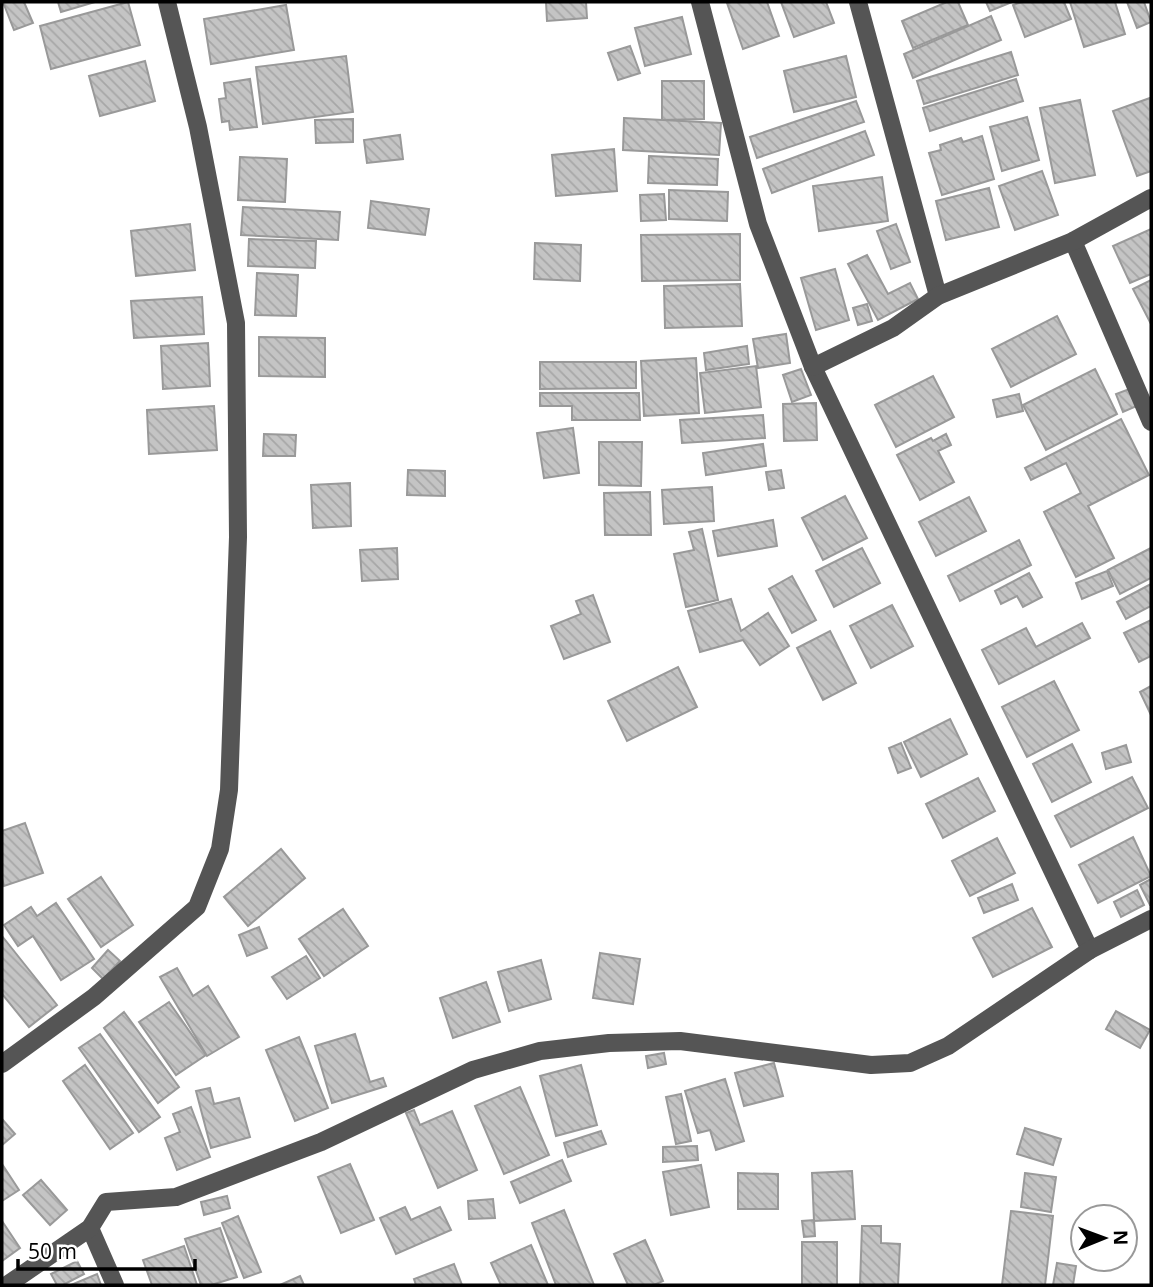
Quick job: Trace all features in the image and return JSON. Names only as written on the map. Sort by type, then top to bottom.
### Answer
[{"type":"street","points":[[2,1064],[94,998],[197,907],[220,849],[229,790],[238,537],[236,323],[198,127],[167,2]]},
{"type":"street","points":[[700,2],[758,224],[813,367],[1090,950]]},
{"type":"street","points":[[859,2],[938,296]]},
{"type":"street","points":[[813,367],[893,328],[938,296],[1073,241],[1151,198]]},
{"type":"street","points":[[1073,241],[1151,422]]},
{"type":"street","points":[[7,1285],[90,1228],[106,1202],[176,1196],[321,1142],[473,1070],[540,1051],[608,1043],[680,1041],[872,1065],[910,1063],[947,1046],[1090,950],[1151,919]]},
{"type":"street","points":[[90,1228],[116,1285]]},
{"type":"building","points":[[3,2],[24,2],[33,23],[14,30]]},
{"type":"building","points":[[58,2],[95,2],[61,12]]},
{"type":"building","points":[[128,2],[140,45],[51,69],[40,26]]},
{"type":"building","points":[[546,2],[586,2],[587,18],[547,21]]},
{"type":"building","points":[[767,2],[779,36],[743,49],[727,3]]},
{"type":"building","points":[[781,2],[826,2],[834,23],[794,37]]},
{"type":"building","points":[[947,2],[958,2],[968,25],[913,48],[902,21]]},
{"type":"building","points":[[986,2],[1012,2],[990,11]]},
{"type":"building","points":[[1022,2],[1064,2],[1071,19],[1025,37],[1013,5]]},
{"type":"building","points":[[1070,2],[1115,2],[1125,34],[1084,47]]},
{"type":"building","points":[[1127,2],[1144,2],[1151,22],[1137,28]]},
{"type":"building","points":[[286,5],[294,50],[211,64],[204,19]]},
{"type":"building","points":[[991,16],[1001,40],[913,78],[904,54]]},
{"type":"building","points":[[682,17],[691,54],[645,66],[635,28]]},
{"type":"building","points":[[630,46],[640,73],[618,80],[608,53]]},
{"type":"building","points":[[1011,52],[1018,75],[924,104],[917,81]]},
{"type":"building","points":[[346,56],[353,112],[263,124],[256,67]]},
{"type":"building","points":[[846,56],[856,97],[794,112],[784,71]]},
{"type":"building","points":[[145,61],[155,101],[100,116],[89,76]]},
{"type":"building","points":[[250,79],[257,127],[230,130],[229,121],[222,122],[219,99],[226,98],[224,83]]},
{"type":"building","points":[[1016,79],[1023,101],[930,131],[923,108]]},
{"type":"building","points":[[662,81],[704,81],[704,119],[662,120]]},
{"type":"building","points":[[1150,98],[1151,171],[1137,176],[1113,111]]},
{"type":"building","points":[[1080,100],[1095,175],[1055,183],[1040,108]]},
{"type":"building","points":[[856,101],[864,122],[757,158],[750,137]]},
{"type":"building","points":[[1027,117],[1039,160],[1002,171],[990,127]]},
{"type":"building","points":[[624,118],[721,123],[719,155],[623,150]]},
{"type":"building","points":[[353,119],[353,142],[316,143],[315,120]]},
{"type":"building","points":[[865,131],[874,155],[772,193],[763,169]]},
{"type":"building","points":[[400,135],[403,159],[367,163],[364,140]]},
{"type":"building","points":[[982,136],[994,179],[942,195],[929,153],[941,150],[940,145],[961,138],[963,142]]},
{"type":"building","points":[[614,149],[617,191],[556,196],[552,155]]},
{"type":"building","points":[[649,156],[718,159],[717,185],[648,183]]},
{"type":"building","points":[[240,157],[287,159],[285,202],[238,200]]},
{"type":"building","points":[[1042,171],[1058,215],[1015,230],[999,186]]},
{"type":"building","points":[[882,177],[888,221],[819,231],[813,186]]},
{"type":"building","points":[[989,188],[999,227],[946,240],[936,201]]},
{"type":"building","points":[[669,190],[728,192],[727,221],[669,219]]},
{"type":"building","points":[[664,194],[666,220],[641,221],[640,195]]},
{"type":"building","points":[[371,201],[429,209],[425,235],[368,228]]},
{"type":"building","points":[[243,207],[340,212],[338,240],[241,235]]},
{"type":"building","points":[[190,224],[195,270],[136,276],[131,231]]},
{"type":"building","points":[[896,224],[910,262],[891,269],[877,231]]},
{"type":"building","points":[[1151,229],[1151,274],[1130,283],[1113,246]]},
{"type":"building","points":[[740,234],[740,280],[642,281],[641,235]]},
{"type":"building","points":[[249,239],[316,241],[315,268],[248,266]]},
{"type":"building","points":[[535,243],[581,245],[580,281],[534,279]]},
{"type":"building","points":[[867,255],[888,294],[910,283],[918,299],[878,320],[848,264]]},
{"type":"building","points":[[835,269],[849,320],[816,330],[801,278]]},
{"type":"building","points":[[257,273],[298,275],[296,316],[255,315]]},
{"type":"building","points":[[1151,280],[1151,324],[1133,289]]},
{"type":"building","points":[[740,284],[742,326],[665,328],[664,286]]},
{"type":"building","points":[[202,297],[204,334],[134,338],[131,301]]},
{"type":"building","points":[[867,304],[872,321],[858,325],[853,308]]},
{"type":"building","points":[[1057,316],[1076,354],[1011,387],[992,349]]},
{"type":"building","points":[[786,334],[790,363],[758,368],[753,339]]},
{"type":"building","points":[[259,337],[325,338],[325,377],[259,376]]},
{"type":"building","points":[[208,343],[210,386],[163,389],[161,346]]},
{"type":"building","points":[[747,346],[749,364],[706,370],[704,353]]},
{"type":"building","points":[[696,358],[699,413],[644,416],[641,361]]},
{"type":"building","points":[[540,362],[636,362],[636,388],[540,389]]},
{"type":"building","points":[[756,366],[761,407],[705,413],[700,373]]},
{"type":"building","points":[[801,369],[811,395],[792,402],[783,375]]},
{"type":"building","points":[[1095,369],[1117,414],[1046,450],[1023,405]]},
{"type":"building","points":[[933,376],[954,417],[896,447],[875,405]]},
{"type":"building","points":[[1132,388],[1139,405],[1123,412],[1116,394]]},
{"type":"building","points":[[540,393],[639,393],[640,420],[572,420],[572,406],[540,406]]},
{"type":"building","points":[[1019,394],[1023,411],[997,417],[993,400]]},
{"type":"building","points":[[816,403],[817,440],[784,441],[783,404]]},
{"type":"building","points":[[214,406],[217,450],[149,454],[147,410]]},
{"type":"building","points":[[763,415],[765,438],[682,443],[680,420]]},
{"type":"building","points":[[1121,419],[1149,475],[1088,506],[1114,558],[1076,577],[1044,512],[1081,493],[1066,463],[1031,480],[1025,468]]},
{"type":"building","points":[[573,428],[579,473],[544,478],[537,433]]},
{"type":"building","points":[[264,434],[296,435],[295,456],[263,456]]},
{"type":"building","points":[[946,434],[951,445],[938,451],[954,482],[920,500],[897,455],[931,438],[933,441]]},
{"type":"building","points":[[599,442],[642,442],[641,486],[599,485]]},
{"type":"building","points":[[763,444],[766,466],[706,475],[703,453]]},
{"type":"building","points":[[408,470],[445,471],[445,496],[407,495]]},
{"type":"building","points":[[781,470],[784,488],[769,490],[766,472]]},
{"type":"building","points":[[350,483],[351,526],[313,528],[311,485]]},
{"type":"building","points":[[712,487],[714,521],[664,524],[662,490]]},
{"type":"building","points":[[650,492],[651,535],[605,535],[604,493]]},
{"type":"building","points":[[845,496],[867,538],[823,560],[802,518]]},
{"type":"building","points":[[969,497],[986,531],[936,556],[919,522]]},
{"type":"building","points":[[773,520],[777,546],[718,556],[713,531]]},
{"type":"building","points":[[702,529],[718,600],[686,607],[674,554],[694,550],[689,532]]},
{"type":"building","points":[[1019,540],[1031,565],[960,601],[948,576]]},
{"type":"building","points":[[397,548],[398,579],[362,581],[360,550]]},
{"type":"building","points":[[862,548],[880,583],[834,607],[816,571]]},
{"type":"building","points":[[1151,548],[1151,578],[1120,594],[1108,570]]},
{"type":"building","points":[[1107,571],[1113,586],[1082,599],[1076,583]]},
{"type":"building","points":[[1029,573],[1042,597],[1023,607],[1017,596],[1001,604],[995,591]]},
{"type":"building","points":[[792,576],[816,620],[792,633],[769,589]]},
{"type":"building","points":[[1151,584],[1151,606],[1126,619],[1117,602]]},
{"type":"building","points":[[593,595],[610,642],[564,659],[551,626],[581,614],[576,601]]},
{"type":"building","points":[[731,599],[741,631],[768,613],[789,646],[760,665],[743,640],[700,652],[688,611]]},
{"type":"building","points":[[892,605],[913,646],[871,668],[850,626]]},
{"type":"building","points":[[1151,620],[1151,656],[1139,662],[1124,633]]},
{"type":"building","points":[[1082,623],[1090,638],[999,684],[982,650],[1026,628],[1036,647]]},
{"type":"building","points":[[830,631],[856,683],[823,700],[797,648]]},
{"type":"building","points":[[678,667],[697,707],[627,741],[608,701]]},
{"type":"building","points":[[1054,681],[1079,730],[1027,757],[1002,707]]},
{"type":"building","points":[[1151,686],[1151,715],[1140,692]]},
{"type":"building","points":[[950,719],[967,754],[921,777],[904,742]]},
{"type":"building","points":[[901,743],[911,768],[898,773],[889,748]]},
{"type":"building","points":[[1072,744],[1091,782],[1052,802],[1033,764]]},
{"type":"building","points":[[1126,745],[1131,762],[1106,769],[1102,753]]},
{"type":"building","points":[[1132,777],[1148,808],[1071,847],[1055,816]]},
{"type":"building","points":[[978,778],[995,811],[943,838],[926,804]]},
{"type":"building","points":[[25,823],[43,873],[4,886],[2,831]]},
{"type":"building","points":[[1133,837],[1151,876],[1098,903],[1079,865]]},
{"type":"building","points":[[997,838],[1015,873],[970,896],[952,861]]},
{"type":"building","points":[[281,849],[305,878],[248,926],[224,897]]},
{"type":"building","points":[[101,877],[133,925],[101,947],[68,899]]},
{"type":"building","points":[[1151,879],[1151,905],[1150,905],[1140,885]]},
{"type":"building","points":[[1012,884],[1018,900],[984,913],[978,898]]},
{"type":"building","points":[[1137,890],[1144,905],[1121,917],[1114,902]]},
{"type":"building","points":[[56,903],[94,959],[61,980],[33,936],[18,946],[4,925],[31,907],[37,916]]},
{"type":"building","points":[[1032,908],[1052,947],[993,977],[973,938]]},
{"type":"building","points":[[343,909],[368,946],[324,976],[299,939]]},
{"type":"building","points":[[259,927],[267,948],[247,956],[239,935]]},
{"type":"building","points":[[2,936],[57,1005],[29,1027],[2,994]]},
{"type":"building","points":[[108,950],[120,961],[103,979],[92,968]]},
{"type":"building","points":[[600,953],[640,959],[633,1004],[593,998]]},
{"type":"building","points":[[306,956],[320,978],[287,999],[272,977]]},
{"type":"building","points":[[541,960],[551,999],[509,1011],[498,972]]},
{"type":"building","points":[[177,968],[193,996],[208,986],[239,1037],[207,1056],[160,977]]},
{"type":"building","points":[[486,982],[500,1022],[453,1038],[440,998]]},
{"type":"building","points":[[169,1002],[206,1055],[176,1075],[139,1022]]},
{"type":"building","points":[[1116,1011],[1150,1030],[1140,1048],[1106,1029]]},
{"type":"building","points":[[124,1012],[179,1087],[158,1103],[104,1028]]},
{"type":"building","points":[[100,1034],[160,1117],[139,1132],[79,1048]]},
{"type":"building","points":[[355,1034],[370,1082],[383,1078],[386,1086],[332,1103],[315,1046]]},
{"type":"building","points":[[299,1037],[328,1108],[295,1121],[266,1050]]},
{"type":"building","points":[[664,1053],[666,1064],[648,1068],[646,1056]]},
{"type":"building","points":[[774,1063],[783,1096],[744,1106],[735,1073]]},
{"type":"building","points":[[85,1065],[133,1133],[110,1149],[63,1081]]},
{"type":"building","points":[[581,1065],[597,1125],[556,1136],[540,1076]]},
{"type":"building","points":[[725,1079],[744,1141],[716,1150],[710,1130],[698,1133],[685,1091]]},
{"type":"building","points":[[520,1087],[549,1155],[504,1174],[475,1106]]},
{"type":"building","points":[[210,1088],[214,1104],[239,1098],[250,1137],[211,1148],[196,1091]]},
{"type":"building","points":[[681,1094],[691,1141],[676,1144],[666,1097]]},
{"type":"building","points":[[191,1107],[210,1157],[177,1170],[165,1138],[180,1132],[173,1114]]},
{"type":"building","points":[[414,1110],[420,1125],[452,1111],[477,1170],[438,1188],[406,1113]]},
{"type":"building","points":[[2,1119],[15,1134],[2,1145]]},
{"type":"building","points":[[1025,1128],[1061,1139],[1053,1165],[1017,1154]]},
{"type":"building","points":[[601,1131],[606,1144],[568,1157],[564,1143]]},
{"type":"building","points":[[697,1146],[698,1160],[663,1162],[663,1147]]},
{"type":"building","points":[[562,1160],[571,1181],[520,1203],[511,1182]]},
{"type":"building","points":[[2,1164],[19,1190],[2,1201]]},
{"type":"building","points":[[350,1164],[374,1220],[341,1233],[318,1177]]},
{"type":"building","points":[[701,1165],[709,1207],[671,1215],[663,1172]]},
{"type":"building","points":[[852,1171],[855,1219],[814,1221],[812,1173]]},
{"type":"building","points":[[738,1173],[778,1174],[778,1209],[738,1209]]},
{"type":"building","points":[[1025,1173],[1056,1177],[1051,1212],[1021,1207]]},
{"type":"building","points":[[41,1180],[67,1210],[50,1225],[23,1195]]},
{"type":"building","points":[[227,1196],[230,1208],[204,1215],[201,1202]]},
{"type":"building","points":[[493,1199],[495,1218],[469,1219],[468,1201]]},
{"type":"building","points":[[405,1207],[411,1220],[440,1207],[451,1230],[396,1254],[380,1218]]},
{"type":"building","points":[[564,1210],[594,1285],[556,1285],[532,1223]]},
{"type":"building","points":[[1011,1211],[1053,1216],[1045,1285],[1002,1285]]},
{"type":"building","points":[[238,1216],[261,1272],[244,1278],[222,1223]]},
{"type":"building","points":[[814,1220],[815,1236],[804,1237],[802,1221]]},
{"type":"building","points":[[2,1221],[20,1248],[2,1261]]},
{"type":"building","points":[[862,1226],[881,1226],[881,1243],[900,1244],[898,1285],[860,1285]]},
{"type":"building","points":[[220,1228],[237,1277],[211,1285],[201,1285],[185,1239]]},
{"type":"building","points":[[645,1240],[663,1281],[654,1285],[628,1285],[614,1254]]},
{"type":"building","points":[[802,1242],[837,1242],[837,1285],[802,1285]]},
{"type":"building","points":[[531,1245],[548,1285],[501,1285],[491,1263]]},
{"type":"building","points":[[184,1246],[197,1285],[152,1285],[143,1260]]},
{"type":"building","points":[[77,1261],[84,1274],[63,1285],[57,1285],[51,1274]]},
{"type":"building","points":[[1057,1263],[1069,1265],[1069,1273],[1075,1273],[1073,1285],[1053,1285]]},
{"type":"building","points":[[454,1264],[462,1285],[416,1285],[414,1279]]},
{"type":"building","points":[[97,1274],[101,1285],[71,1285]]},
{"type":"building","points":[[300,1276],[304,1285],[280,1285]]}]
